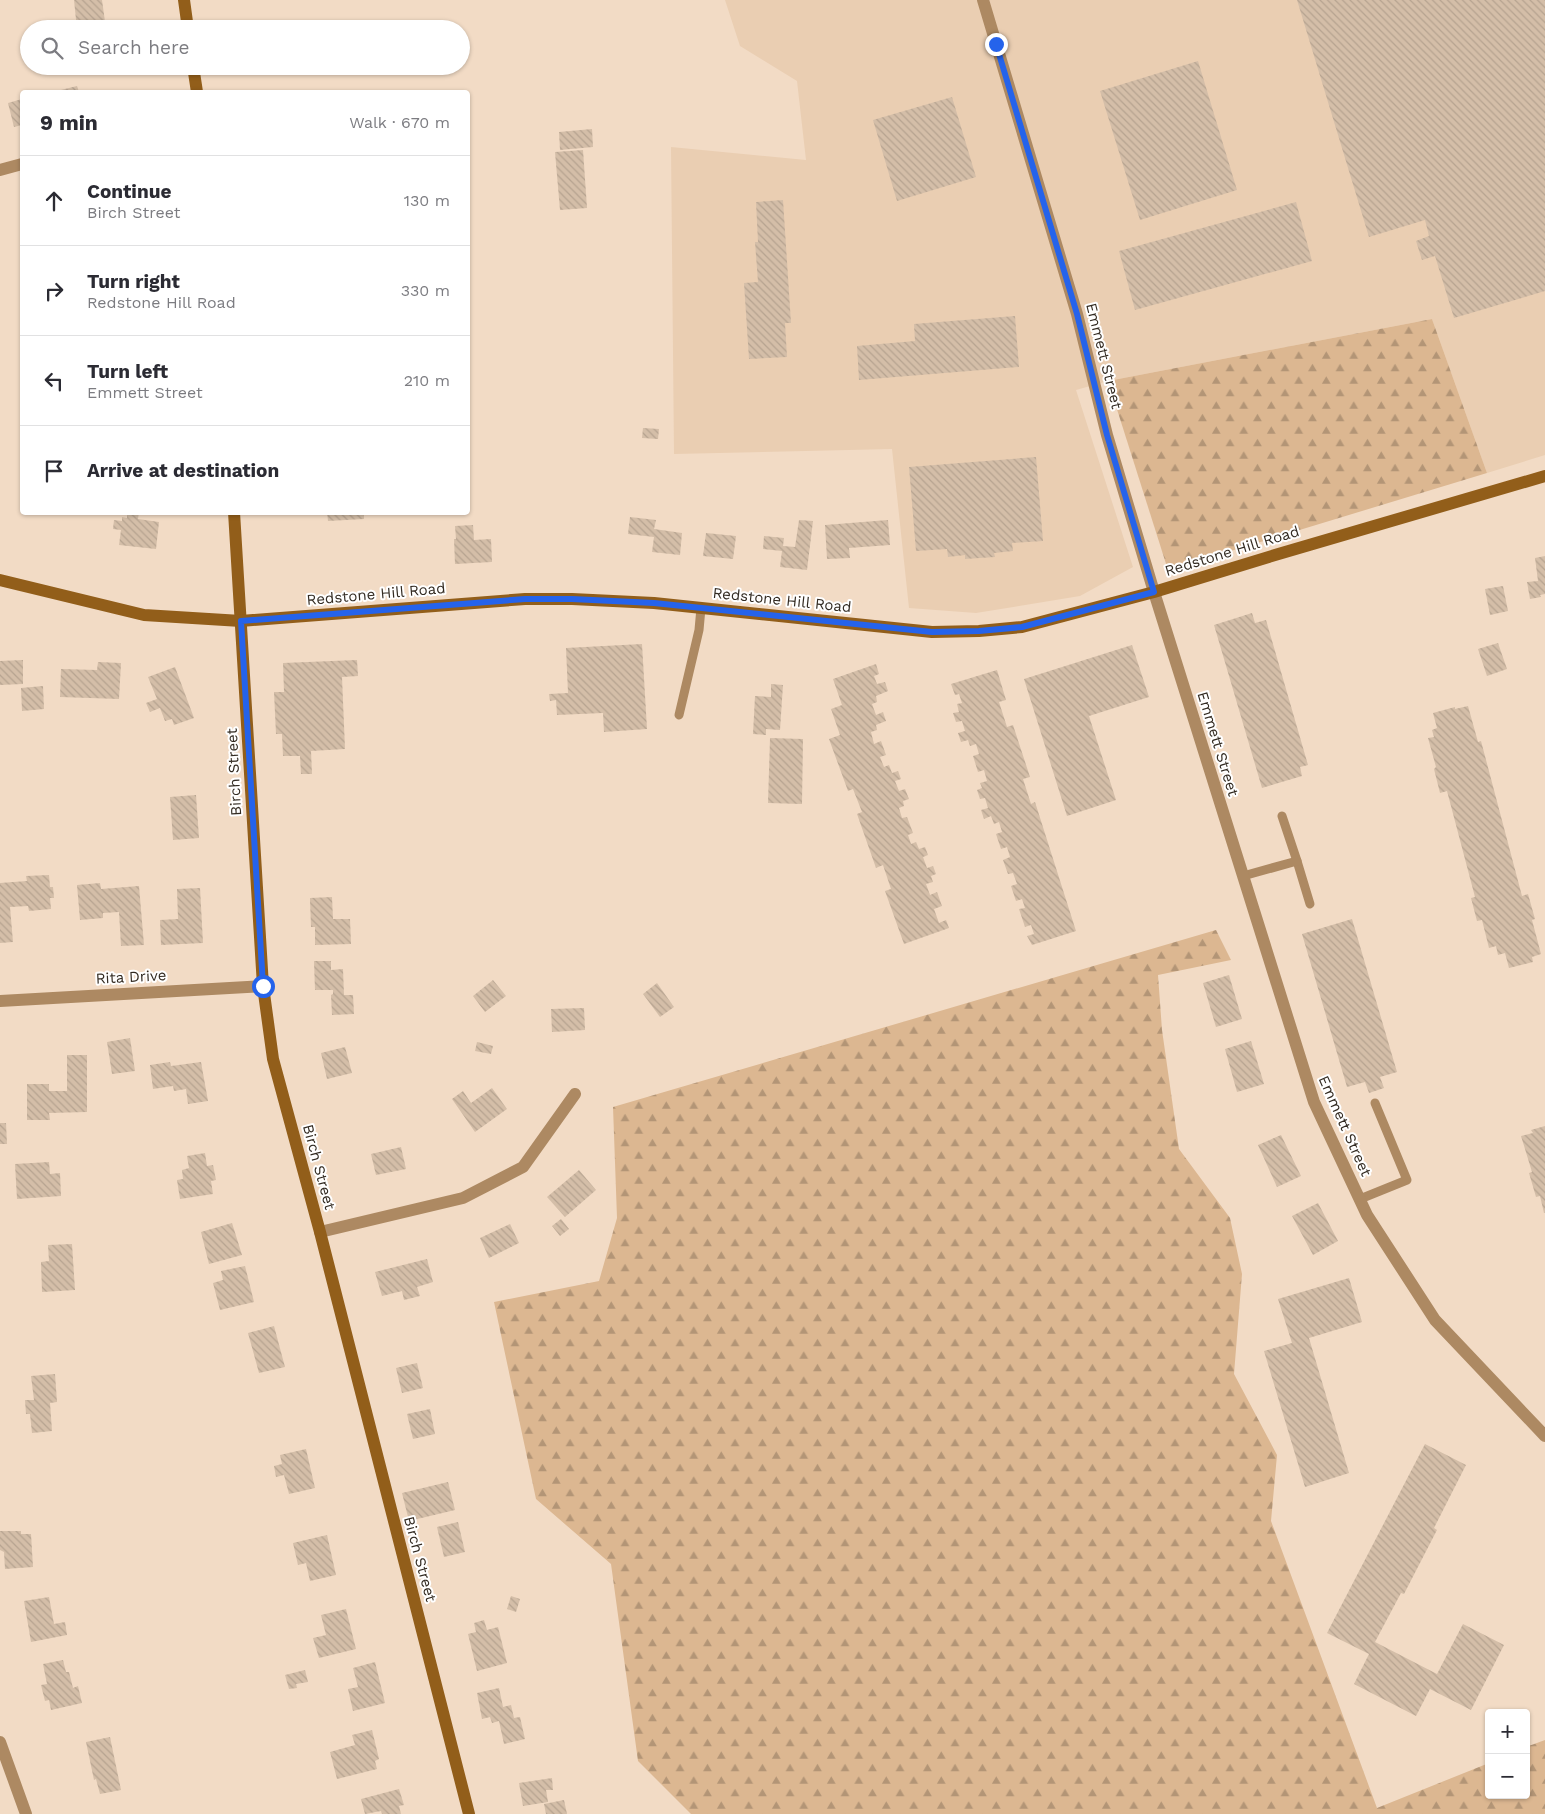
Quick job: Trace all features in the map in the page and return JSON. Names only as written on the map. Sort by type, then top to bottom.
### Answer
[{"type":"main road","points":[[184,0],[187,20]]},
{"type":"main road","points":[[194,75],[196,90]]},
{"type":"main road","name":"Redstone Hill Road","points":[[0,580],[144,615],[241,621],[525,599],[572,599],[645,602],[932,632],[979,631],[1022,627],[1154,592],[1275,554],[1545,476]]},
{"type":"main road","name":"Birch Street","points":[[234,515],[263,986],[273,1059],[320,1232],[470,1814]]},
{"type":"street","name":"Emmett Street","points":[[983,0],[1077,314],[1107,435],[1154,592],[1314,1102],[1367,1215],[1435,1320],[1545,1436]]},
{"type":"street","points":[[0,170],[20,165]]},
{"type":"street","name":"Rita Drive","points":[[0,1001],[263,986]]},
{"type":"street","points":[[320,1232],[463,1198],[523,1167],[575,1094]]},
{"type":"street","points":[[0,1742],[26,1814]]},
{"type":"lane","points":[[679,716],[699,630],[701,608]]},
{"type":"lane","points":[[1282,816],[1310,904]]},
{"type":"lane","points":[[1243,876],[1297,862]]},
{"type":"lane","points":[[1360,1200],[1407,1180],[1375,1103]]},
{"type":"shaded area","points":[[725,0],[1545,0],[1545,455],[1487,473],[1432,319],[1108,381],[1076,390],[1133,567],[1080,596],[976,613],[909,608],[892,449],[674,454],[671,147],[806,160],[797,81],[740,46]]},
{"type":"green space","points":[[1432,319],[1487,473],[1168,570],[1108,381]]},
{"type":"green space","points":[[1216,930],[1231,960],[1158,975],[1162,1030],[1179,1149],[1230,1218],[1242,1274],[1234,1374],[1277,1455],[1271,1521],[1377,1808],[1485,1765],[1485,1799],[1530,1799],[1530,1746],[1545,1740],[1545,1814],[691,1814],[638,1761],[611,1564],[536,1499],[494,1302],[599,1281],[617,1218],[613,1107]]},
{"type":"building","points":[[74,0],[102,0],[105,20],[76,20]]},
{"type":"building","points":[[1297,0],[1545,0],[1545,291],[1454,318],[1435,256],[1422,260],[1416,241],[1429,236],[1425,220],[1369,237]]},
{"type":"building","points":[[1198,61],[1237,190],[1140,220],[1100,91]]},
{"type":"building","points":[[77,86],[78,90],[61,90]]},
{"type":"building","points":[[952,97],[976,177],[897,201],[873,120]]},
{"type":"building","points":[[20,100],[20,126],[14,127],[8,103]]},
{"type":"building","points":[[592,129],[593,147],[560,150],[559,132]]},
{"type":"building","points":[[583,150],[587,208],[560,210],[555,152]]},
{"type":"building","points":[[783,200],[791,323],[785,323],[787,357],[749,359],[744,283],[758,282],[755,242],[758,242],[756,202]]},
{"type":"building","points":[[1296,202],[1312,261],[1135,310],[1119,251]]},
{"type":"building","points":[[1015,316],[1019,367],[859,380],[857,346],[915,341],[914,324]]},
{"type":"building","points":[[643,428],[659,429],[658,439],[642,438]]},
{"type":"building","points":[[1036,457],[1043,541],[1012,543],[1013,551],[994,553],[995,557],[965,559],[965,555],[948,557],[947,549],[916,551],[909,467]]},
{"type":"building","points":[[127,515],[139,515],[138,519],[159,522],[156,549],[119,545],[121,530],[113,529],[114,520],[122,521],[122,517],[127,518]]},
{"type":"building","points":[[327,515],[364,515],[364,519],[328,521]]},
{"type":"building","points":[[630,517],[656,520],[654,529],[682,533],[680,555],[652,552],[654,537],[628,534]]},
{"type":"building","points":[[799,520],[813,521],[807,570],[780,567],[782,551],[763,549],[764,536],[784,538],[783,546],[795,547]]},
{"type":"building","points":[[888,520],[890,545],[849,548],[850,558],[827,559],[825,525]]},
{"type":"building","points":[[473,525],[474,540],[491,539],[492,562],[455,564],[455,526]]},
{"type":"building","points":[[706,533],[736,536],[733,559],[703,556]]},
{"type":"building","points":[[1545,556],[1545,594],[1540,595],[1541,597],[1530,599],[1527,582],[1538,581],[1535,558]]},
{"type":"building","points":[[1503,586],[1508,611],[1490,615],[1485,589]]},
{"type":"building","points":[[1252,613],[1255,623],[1266,620],[1308,765],[1300,767],[1302,776],[1262,788],[1214,625]]},
{"type":"building","points":[[1498,643],[1507,669],[1487,676],[1478,649]]},
{"type":"building","points":[[642,644],[647,729],[604,732],[603,713],[557,715],[556,700],[550,701],[549,694],[568,693],[566,648]]},
{"type":"building","points":[[1132,645],[1149,697],[1089,716],[1116,800],[1067,816],[1024,679]]},
{"type":"building","points":[[23,660],[23,684],[0,685],[0,661]]},
{"type":"building","points":[[357,660],[358,676],[342,677],[345,749],[311,751],[312,774],[301,774],[300,756],[283,756],[282,734],[276,734],[274,692],[284,692],[283,663]]},
{"type":"building","points":[[98,662],[121,663],[119,699],[60,697],[61,669],[97,670]]},
{"type":"building","points":[[876,664],[879,674],[874,676],[877,684],[885,682],[888,691],[876,696],[877,702],[872,704],[876,715],[883,712],[886,721],[876,725],[877,730],[871,732],[874,744],[881,741],[886,755],[880,757],[884,767],[889,765],[892,773],[898,771],[901,779],[895,781],[899,791],[905,789],[909,799],[903,801],[904,806],[899,808],[902,818],[907,817],[913,833],[908,835],[911,844],[916,842],[919,849],[925,847],[928,855],[923,857],[927,868],[933,866],[936,874],[931,876],[933,882],[926,884],[930,895],[937,892],[942,906],[934,909],[939,923],[946,920],[949,928],[904,944],[885,891],[891,889],[883,865],[876,868],[857,814],[862,812],[853,789],[848,791],[829,739],[840,735],[831,709],[842,705],[833,679]]},
{"type":"building","points":[[175,667],[194,718],[174,725],[172,719],[165,721],[160,708],[150,712],[146,703],[157,699],[148,677]]},
{"type":"building","points":[[997,670],[1006,700],[999,702],[1007,727],[1013,725],[1030,777],[1023,779],[1031,804],[1035,802],[1076,931],[1032,945],[1027,936],[1034,934],[1031,925],[1025,927],[1019,909],[1025,908],[1022,899],[1016,901],[1011,886],[1017,884],[1013,873],[1008,874],[1003,860],[1010,857],[1007,847],[1001,849],[996,834],[1002,832],[999,822],[994,824],[991,816],[984,819],[981,810],[988,808],[985,798],[980,799],[977,790],[982,788],[980,783],[987,781],[984,770],[978,772],[973,756],[979,754],[976,744],[970,746],[968,740],[961,742],[958,733],[965,731],[962,721],[956,722],[953,713],[959,712],[957,704],[962,703],[959,694],[955,695],[951,684]]},
{"type":"building","points":[[771,684],[783,685],[780,730],[766,729],[766,735],[753,734],[755,696],[771,697]]},
{"type":"building","points":[[43,686],[44,709],[22,711],[21,688]]},
{"type":"building","points":[[1468,706],[1478,742],[1481,741],[1522,896],[1528,894],[1535,919],[1532,920],[1541,954],[1532,957],[1533,962],[1509,968],[1505,953],[1498,955],[1496,946],[1489,948],[1482,920],[1477,921],[1471,898],[1475,897],[1447,791],[1440,793],[1434,769],[1436,767],[1428,738],[1434,737],[1432,730],[1437,728],[1433,713],[1455,707],[1455,709]]},
{"type":"building","points":[[770,738],[803,739],[802,804],[768,803]]},
{"type":"building","points":[[196,795],[199,838],[173,840],[170,797]]},
{"type":"building","points":[[49,875],[50,887],[53,887],[54,898],[50,898],[51,909],[29,911],[28,906],[10,907],[13,942],[0,943],[0,883],[27,881],[26,876]]},
{"type":"building","points":[[100,883],[101,889],[139,886],[144,945],[121,946],[119,912],[103,913],[103,918],[80,920],[77,885]]},
{"type":"building","points":[[200,888],[203,943],[161,945],[160,920],[178,919],[177,889]]},
{"type":"building","points":[[332,897],[333,919],[350,919],[351,944],[315,945],[315,927],[311,927],[310,898]]},
{"type":"building","points":[[1352,919],[1397,1072],[1380,1077],[1384,1088],[1369,1093],[1365,1082],[1347,1087],[1302,934]]},
{"type":"building","points":[[314,961],[331,961],[331,970],[343,969],[344,995],[353,995],[354,1014],[332,1015],[331,995],[333,990],[315,990]]},
{"type":"building","points":[[1229,975],[1242,1019],[1216,1027],[1203,983]]},
{"type":"building","points":[[493,980],[506,996],[485,1012],[473,996]]},
{"type":"building","points":[[657,983],[674,1007],[660,1017],[643,994]]},
{"type":"building","points":[[584,1008],[585,1030],[552,1032],[551,1009]]},
{"type":"building","points":[[130,1038],[135,1071],[112,1074],[107,1042]]},
{"type":"building","points":[[1251,1041],[1264,1084],[1237,1092],[1225,1049]]},
{"type":"building","points":[[477,1042],[493,1046],[491,1054],[475,1051]]},
{"type":"building","points":[[345,1047],[352,1073],[327,1079],[321,1053]]},
{"type":"building","points":[[67,1055],[87,1055],[87,1112],[49,1113],[50,1120],[27,1120],[27,1084],[49,1084],[49,1091],[67,1091]]},
{"type":"building","points":[[170,1062],[171,1066],[201,1062],[208,1101],[188,1104],[186,1089],[174,1091],[173,1086],[153,1089],[150,1065]]},
{"type":"building","points":[[492,1088],[507,1109],[475,1132],[452,1099],[463,1091],[471,1103]]},
{"type":"building","points":[[0,1123],[6,1123],[7,1144],[0,1144]]},
{"type":"building","points":[[1545,1126],[1544,1213],[1540,1196],[1536,1197],[1529,1173],[1532,1172],[1521,1136],[1533,1133],[1531,1130]]},
{"type":"building","points":[[1281,1135],[1301,1176],[1277,1187],[1258,1145]]},
{"type":"building","points":[[401,1147],[406,1169],[376,1175],[371,1154]]},
{"type":"building","points":[[205,1153],[207,1166],[213,1165],[216,1180],[211,1181],[213,1194],[180,1199],[177,1180],[183,1179],[182,1170],[189,1168],[187,1156]]},
{"type":"building","points":[[49,1162],[50,1174],[60,1173],[61,1196],[17,1199],[15,1164]]},
{"type":"building","points":[[579,1170],[596,1190],[565,1217],[547,1197]]},
{"type":"building","points":[[1318,1203],[1338,1241],[1313,1255],[1292,1216]]},
{"type":"building","points":[[561,1219],[569,1229],[560,1236],[552,1226]]},
{"type":"building","points":[[232,1223],[242,1255],[209,1264],[201,1232]]},
{"type":"building","points":[[510,1224],[519,1243],[489,1258],[480,1238]]},
{"type":"building","points":[[72,1244],[75,1290],[42,1292],[41,1262],[49,1261],[48,1245]]},
{"type":"building","points":[[427,1259],[433,1282],[417,1287],[420,1296],[404,1300],[402,1291],[382,1296],[375,1272]]},
{"type":"building","points":[[245,1266],[254,1302],[220,1310],[213,1283],[223,1280],[221,1271]]},
{"type":"building","points":[[1349,1278],[1362,1322],[1309,1338],[1349,1473],[1305,1487],[1264,1351],[1292,1343],[1278,1299]]},
{"type":"building","points":[[274,1326],[285,1367],[259,1373],[248,1333]]},
{"type":"building","points":[[417,1363],[423,1388],[402,1393],[396,1368]]},
{"type":"building","points":[[55,1374],[57,1402],[50,1403],[52,1431],[32,1433],[30,1414],[26,1414],[25,1400],[34,1400],[31,1376]]},
{"type":"building","points":[[430,1409],[435,1434],[413,1439],[407,1414]]},
{"type":"building","points":[[1425,1444],[1466,1465],[1434,1528],[1437,1530],[1404,1594],[1401,1593],[1375,1642],[1437,1674],[1463,1624],[1504,1645],[1471,1710],[1430,1689],[1416,1716],[1354,1684],[1369,1654],[1327,1633]]},
{"type":"building","points":[[306,1449],[315,1488],[289,1494],[284,1475],[276,1477],[274,1466],[282,1464],[280,1455]]},
{"type":"building","points":[[448,1482],[455,1510],[409,1521],[402,1493]]},
{"type":"building","points":[[458,1522],[465,1552],[444,1557],[437,1527]]},
{"type":"building","points":[[0,1531],[21,1531],[21,1534],[31,1534],[33,1567],[5,1569],[4,1552],[0,1550]]},
{"type":"building","points":[[327,1535],[336,1575],[310,1581],[306,1563],[298,1565],[293,1543]]},
{"type":"building","points":[[511,1596],[520,1599],[516,1612],[507,1609]]},
{"type":"building","points":[[49,1597],[54,1624],[65,1622],[67,1635],[31,1642],[24,1601]]},
{"type":"building","points":[[346,1609],[356,1649],[319,1658],[313,1638],[326,1635],[321,1615]]},
{"type":"building","points":[[484,1620],[487,1630],[498,1627],[507,1663],[477,1671],[468,1634],[476,1632],[474,1623]]},
{"type":"building","points":[[63,1660],[66,1672],[69,1672],[73,1688],[78,1686],[82,1703],[51,1710],[49,1700],[45,1701],[41,1685],[47,1684],[43,1664]]},
{"type":"building","points":[[375,1662],[385,1703],[353,1711],[348,1689],[358,1687],[353,1668]]},
{"type":"building","points":[[305,1670],[308,1682],[296,1684],[297,1688],[289,1689],[285,1675]]},
{"type":"building","points":[[499,1688],[503,1707],[511,1705],[514,1718],[520,1717],[525,1739],[504,1744],[499,1721],[492,1723],[490,1717],[482,1719],[477,1693]]},
{"type":"building","points":[[372,1730],[379,1759],[375,1761],[377,1769],[337,1779],[330,1752],[355,1745],[352,1735]]},
{"type":"building","points":[[110,1737],[121,1790],[100,1794],[96,1779],[94,1780],[86,1742]]},
{"type":"building","points":[[552,1778],[553,1790],[546,1790],[548,1802],[523,1806],[519,1783]]},
{"type":"building","points":[[399,1789],[404,1805],[399,1806],[401,1814],[382,1814],[381,1811],[365,1814],[361,1799]]},
{"type":"building","points":[[564,1800],[567,1814],[546,1814],[544,1804]]},
{"type":"route","points":[[263,986],[241,621],[525,599],[572,599],[654,603],[932,632],[979,631],[1022,627],[1154,592],[1107,435],[1077,314],[996,44]]}]
